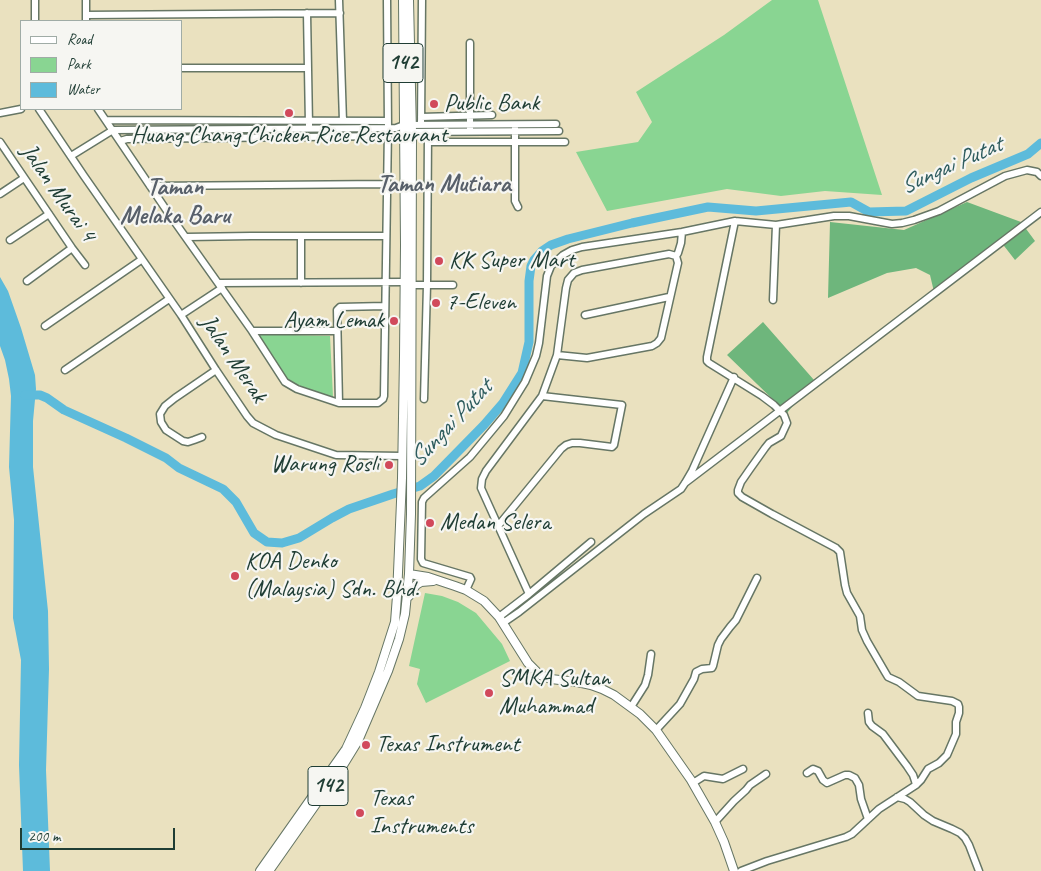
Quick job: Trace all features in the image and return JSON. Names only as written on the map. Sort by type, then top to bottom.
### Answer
[{"type":"main road","name":"142","points":[[260,871],[346,748],[359,722],[379,672],[393,627],[398,596],[402,498],[407,478],[408,284],[403,0]]},
{"type":"main road","name":"142","points":[[405,128],[409,0]]},
{"type":"main road","name":"142","points":[[269,871],[358,741],[388,671],[405,614],[410,561],[411,514],[411,497],[402,456],[408,284]]},
{"type":"main road","points":[[401,514],[403,562],[409,574]]},
{"type":"main road","points":[[410,561],[412,567],[418,571],[466,590],[484,601],[501,620],[528,663],[540,675],[551,679],[591,685],[614,695],[631,707],[656,730],[684,768],[715,822],[734,871]]},
{"type":"main road","points":[[409,574],[443,581]]},
{"type":"main road","points":[[393,627],[398,616],[403,583],[409,574]]},
{"type":"main road","points":[[405,614],[412,590],[416,585],[427,581],[443,581]]},
{"type":"street","points":[[35,0],[35,20]]},
{"type":"street","points":[[86,0],[86,18],[162,14],[340,12]]},
{"type":"street","points":[[339,0],[342,121]]},
{"type":"street","points":[[99,110],[252,331],[285,382],[297,389],[338,403],[378,403],[384,396],[388,136],[387,0]]},
{"type":"street","points":[[421,125],[422,0]]},
{"type":"street","points":[[308,13],[309,128]]},
{"type":"street","points":[[470,43],[470,128]]},
{"type":"street","points":[[182,68],[308,68]]},
{"type":"street","points":[[0,113],[20,109]]},
{"type":"street","name":"Jalan Merak","points":[[40,110],[253,423],[267,432],[336,455],[402,456]]},
{"type":"street","points":[[421,117],[492,116]]},
{"type":"street","points":[[106,120],[342,121],[388,124],[428,132],[470,128]]},
{"type":"street","points":[[228,120],[228,138]]},
{"type":"street","points":[[71,156],[113,130],[274,129],[388,124]]},
{"type":"street","points":[[405,128],[421,125],[470,128],[557,128]]},
{"type":"street","points":[[515,128],[515,201],[518,207]]},
{"type":"street","points":[[273,138],[274,129]]},
{"type":"street","points":[[424,399],[428,132]]},
{"type":"street","points":[[120,141],[127,139],[388,136]]},
{"type":"street","name":"Jalan Murai 4","points":[[0,142],[85,265]]},
{"type":"street","points":[[428,142],[565,142]]},
{"type":"street","points":[[466,590],[470,577],[423,562],[421,559],[422,502],[424,498],[470,457],[504,416],[525,382],[536,356],[539,343],[547,276],[551,266],[563,255],[582,247],[682,232],[735,221],[776,225],[834,216],[849,216],[892,224],[902,223],[939,211],[1004,176],[1027,170],[1038,172],[1041,176]]},
{"type":"street","points":[[0,194],[24,178]]},
{"type":"street","points":[[150,186],[387,184]]},
{"type":"street","points":[[501,620],[519,612],[644,514],[676,493],[685,484],[1041,212]]},
{"type":"street","points":[[10,240],[49,214]]},
{"type":"street","points":[[735,221],[707,361],[762,396],[781,411],[787,423],[778,439],[769,443],[741,482],[738,493],[772,514],[836,548],[840,552],[847,594],[860,616],[866,641],[888,677],[899,682],[918,696],[952,700],[959,706],[956,734],[947,755],[939,763],[928,769],[916,785],[879,809],[852,834],[741,871]]},
{"type":"street","points":[[773,300],[776,225]]},
{"type":"street","points":[[557,355],[587,358],[652,346],[657,343],[661,338],[678,263],[676,256],[682,243],[682,232]]},
{"type":"street","points":[[301,236],[301,283]]},
{"type":"street","points":[[187,237],[386,236]]},
{"type":"street","points":[[27,280],[72,248]]},
{"type":"street","points":[[529,594],[481,488],[482,479],[542,396],[557,355],[568,280],[574,273],[582,270],[669,254],[676,256]]},
{"type":"street","points":[[46,326],[141,260]]},
{"type":"street","points":[[181,315],[220,286],[386,282],[453,285]]},
{"type":"street","points":[[585,315],[670,297]]},
{"type":"street","points":[[65,370],[169,299]]},
{"type":"street","points":[[338,403],[338,310],[340,307],[385,306]]},
{"type":"street","points":[[252,331],[337,331]]},
{"type":"street","points":[[202,437],[188,442],[183,441],[162,426],[160,414],[175,398],[216,370]]},
{"type":"street","points":[[685,484],[734,377]]},
{"type":"street","points":[[498,526],[566,445],[580,443],[612,447],[614,445],[622,406],[620,404],[542,396]]},
{"type":"street","points":[[411,514],[422,516]]},
{"type":"street","points":[[501,620],[590,542]]},
{"type":"street","points":[[656,730],[680,704],[696,672],[712,668],[718,645],[736,620],[757,578]]},
{"type":"street","points":[[631,707],[645,685],[651,654]]},
{"type":"street","points":[[868,713],[869,722],[883,734],[907,766],[913,775],[916,785]]},
{"type":"street","points":[[693,783],[704,776],[723,779],[743,769]]},
{"type":"street","points":[[807,773],[813,770],[818,771],[827,783],[845,775],[855,778],[859,785],[868,819]]},
{"type":"street","points":[[715,822],[750,785],[766,774]]},
{"type":"street","points":[[897,797],[910,802],[932,821],[960,833],[969,845],[979,871]]},
{"type":"green space","points":[[772,0],[818,0],[882,195],[825,191],[781,196],[727,189],[607,211],[576,152],[638,142],[652,122],[636,92],[724,35]]},
{"type":"green space","points":[[967,202],[1021,222],[1035,241],[1015,260],[1001,242],[935,296],[930,275],[916,268],[887,273],[828,298],[830,222],[904,230]]},
{"type":"green space","points":[[763,322],[814,380],[787,413],[727,355]]},
{"type":"green space","points":[[256,334],[330,336],[333,397],[324,397],[285,379]]},
{"type":"green space","points":[[425,593],[442,596],[458,602],[476,613],[502,644],[510,661],[426,703],[417,684],[420,669],[409,666]]},
{"type":"water","points":[[0,277],[8,291],[35,375],[33,467],[48,611],[49,669],[46,770],[50,871],[23,871],[19,765],[21,660],[13,618],[14,520],[9,467],[11,396],[5,360],[0,346]]},
{"type":"waterway","name":"Sungai Putat","points":[[25,395],[40,395],[47,398],[64,410],[126,438],[166,458],[179,468],[223,489],[236,502],[254,533],[267,542],[282,543],[299,538],[349,509],[420,486],[434,476],[484,425],[503,403],[522,373],[529,342],[529,281],[531,266],[542,251],[551,245],[632,223],[708,207],[756,211],[851,202],[869,212],[906,211],[971,178],[1028,154],[1041,143]]},
{"type":"place","name":"Public Bank","points":[[434,104]]},
{"type":"place","name":"Huang Chang Chicken Rice Restaurant","points":[[289,113]]},
{"type":"place","name":"KK Super Mart","points":[[439,261]]},
{"type":"place","name":"7-Eleven","points":[[436,303]]},
{"type":"place","name":"Ayam Lemak","points":[[394,321]]},
{"type":"place","name":"Warung Rosli","points":[[389,465]]},
{"type":"place","name":"Medan Selera","points":[[430,523]]},
{"type":"place","name":"KOA Denko (Malaysia) Sdn. Bhd.","points":[[235,576]]},
{"type":"place","name":"SMKA Sultan Muhammad","points":[[489,693]]},
{"type":"place","name":"Texas Instrument","points":[[366,745]]},
{"type":"place","name":"Texas Instruments","points":[[360,813]]},
{"type":"district","name":"Taman Mutiara","points":[[444,184]]},
{"type":"district","name":"Taman Melaka Baru","points":[[175,202]]}]
